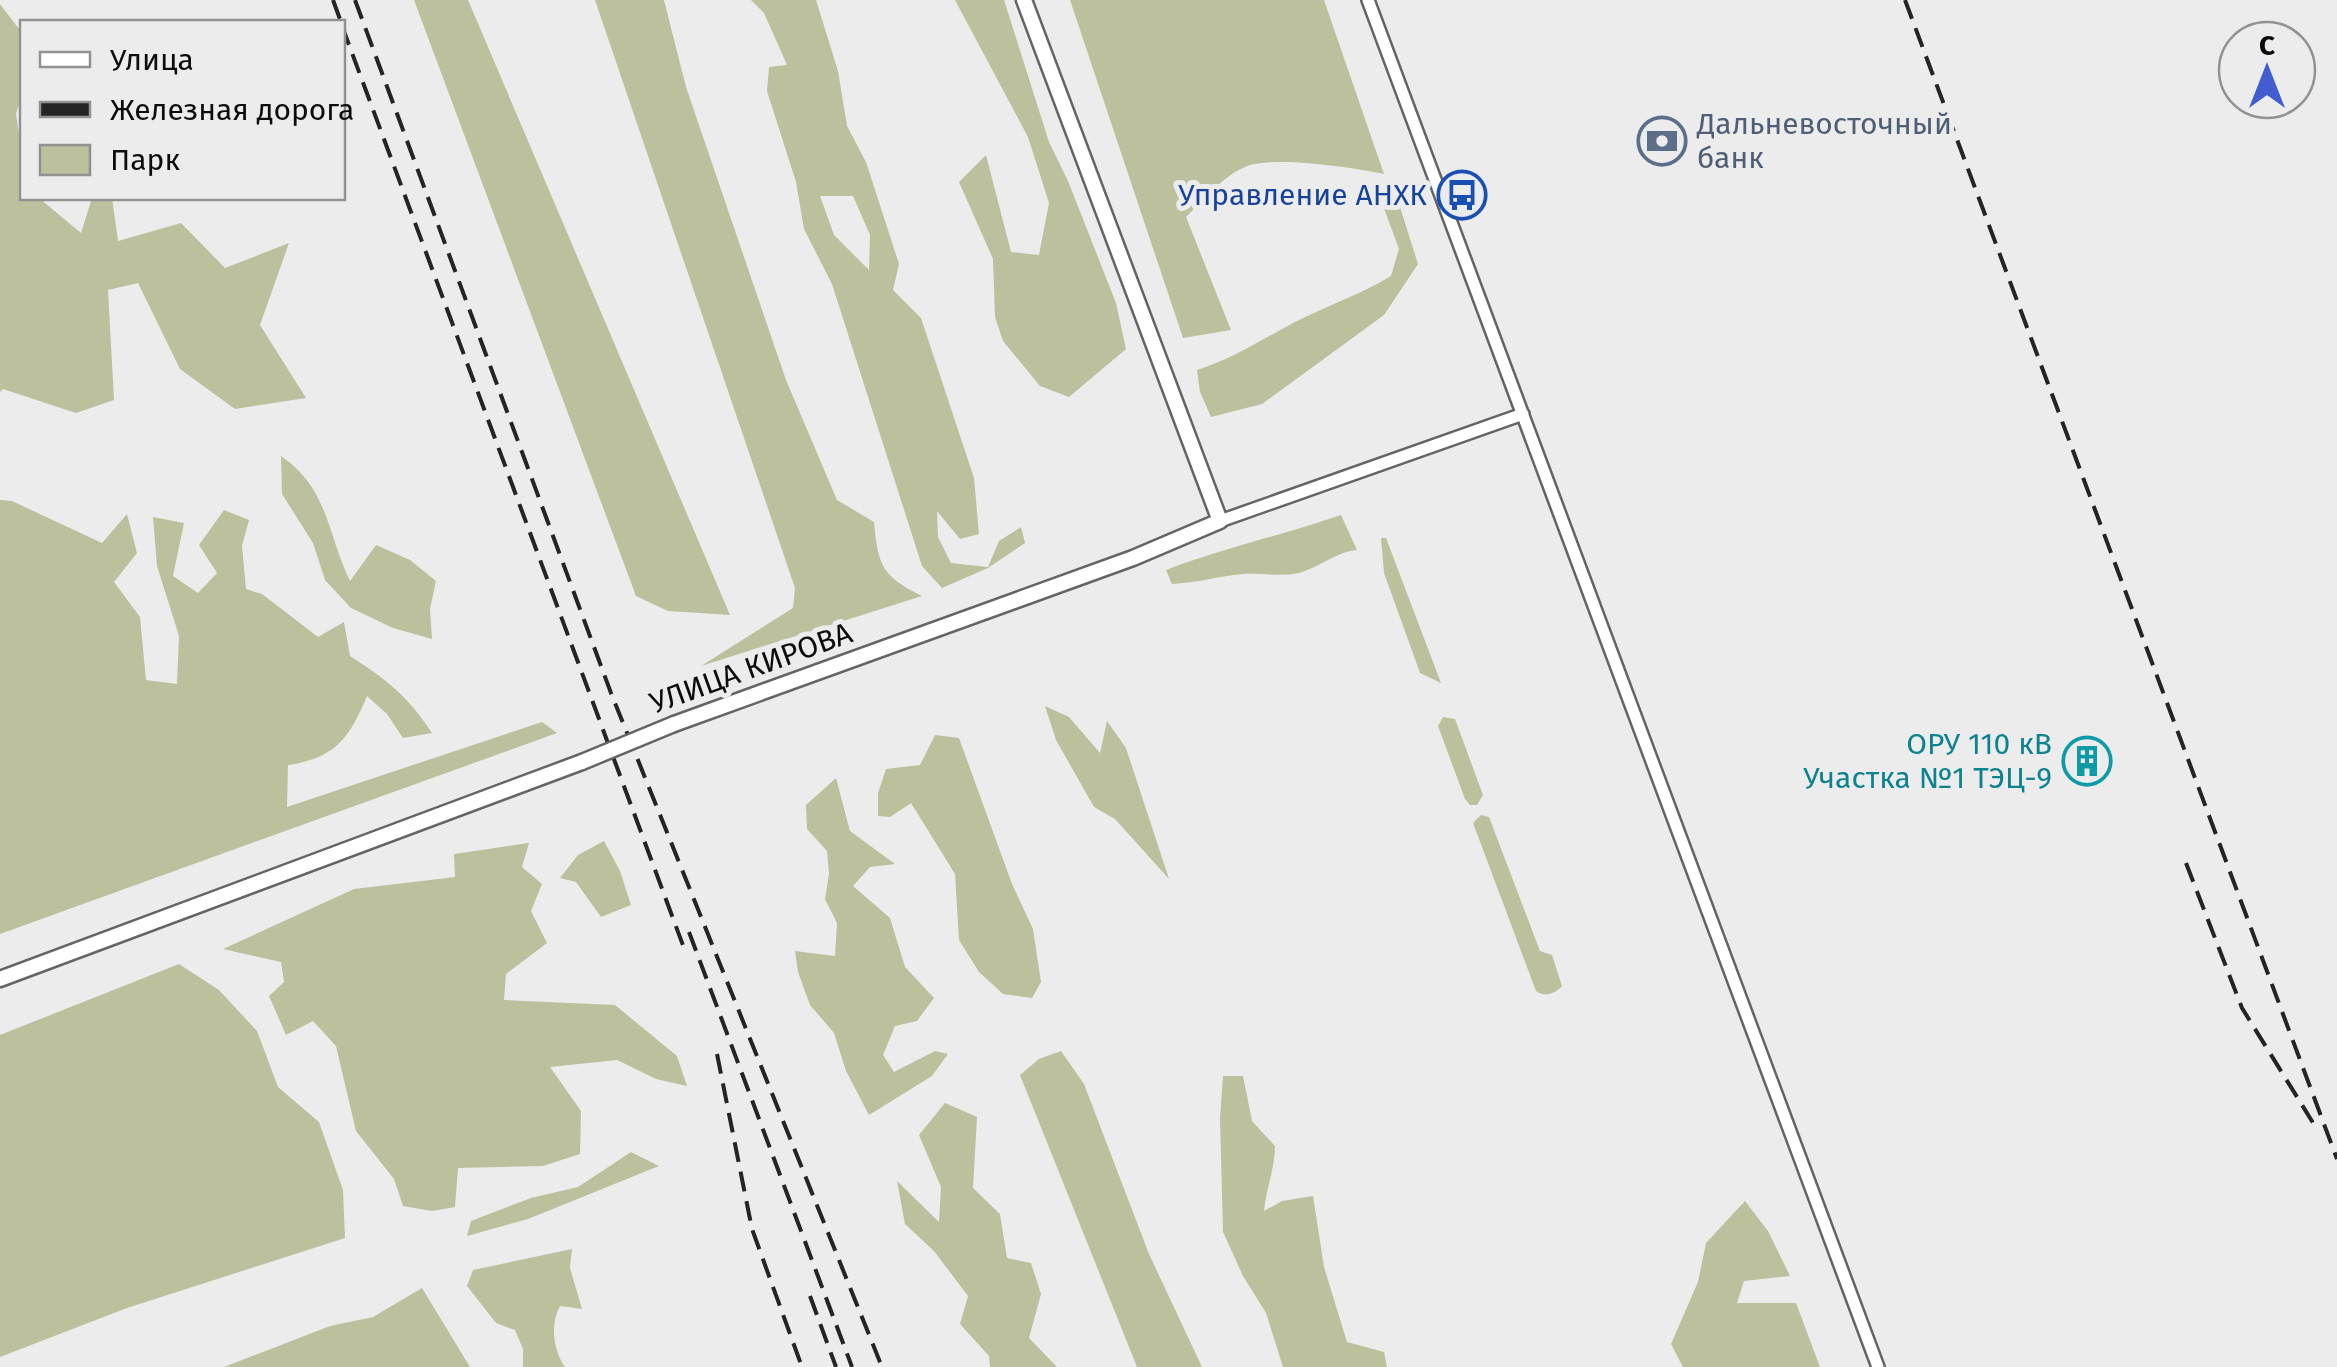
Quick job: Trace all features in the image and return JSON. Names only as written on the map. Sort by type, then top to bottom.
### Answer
[{"type":"street","points":[[1024,0],[1220,521]]},
{"type":"street","points":[[1368,0],[1878,1367]]},
{"type":"street","name":"УЛИЦА КИРОВА","points":[[0,979],[674,724],[1134,558],[1220,521],[1523,414]]},
{"type":"green space","points":[[414,0],[468,0],[730,615],[668,611],[636,596]]},
{"type":"green space","points":[[595,0],[664,0],[686,87],[786,380],[837,500],[874,522],[884,568],[922,596],[701,666],[793,608],[795,588]]},
{"type":"green space","points":[[751,0],[816,0],[838,71],[847,126],[866,162],[899,264],[893,290],[921,318],[974,478],[979,534],[960,539],[937,511],[938,537],[951,563],[988,567],[999,541],[1021,527],[1025,543],[988,568],[942,588],[922,566],[832,284],[804,229],[796,182],[767,91],[769,67],[787,65],[764,13]],"holes":[[[820,196],[853,196],[870,235],[869,270],[834,235]]]},
{"type":"green space","points":[[955,0],[1004,0],[1049,142],[1116,303],[1126,349],[1069,397],[1040,386],[1003,341],[995,317],[993,259],[959,182],[986,155],[1011,252],[1039,255],[1049,203],[1028,137]]},
{"type":"green space","points":[[1070,0],[1324,0],[1384,174],[1274,162],[1237,171],[1206,196],[1186,217],[1231,330],[1183,338]]},
{"type":"green space","points":[[0,4],[20,30],[20,101],[16,114],[20,200],[41,200],[81,233],[91,200],[112,200],[118,241],[181,223],[225,268],[289,243],[260,325],[306,398],[235,409],[180,369],[138,283],[108,290],[114,400],[76,413],[3,389],[0,392]]},
{"type":"green space","points":[[1394,188],[1418,264],[1384,315],[1262,404],[1211,417],[1200,392],[1197,370],[1391,276],[1399,249],[1382,203]]},
{"type":"green space","points":[[281,456],[297,469],[318,498],[350,581],[376,545],[410,560],[436,581],[430,609],[432,639],[393,628],[351,608],[325,580],[313,543],[282,494]]},
{"type":"green space","points":[[0,500],[12,501],[102,543],[127,514],[137,553],[114,582],[140,617],[146,680],[177,684],[179,636],[157,566],[153,517],[184,523],[173,576],[198,593],[217,573],[199,545],[224,510],[249,520],[242,546],[246,589],[262,594],[318,637],[344,622],[350,656],[396,689],[432,733],[403,738],[387,714],[367,696],[354,724],[338,744],[318,757],[288,765],[287,807],[542,722],[557,733],[0,934]]},
{"type":"green space","points":[[1341,515],[1357,550],[1299,573],[1243,574],[1172,584],[1166,570],[1209,555]]},
{"type":"green space","points":[[1381,538],[1386,538],[1441,683],[1420,673],[1384,573]]},
{"type":"green space","points":[[1045,706],[1069,717],[1100,753],[1107,721],[1126,748],[1169,879],[1115,819],[1094,807],[1056,740]]},
{"type":"green space","points":[[1443,717],[1455,719],[1483,795],[1477,805],[1470,805],[1465,799],[1438,726]]},
{"type":"green space","points":[[935,735],[959,738],[1012,884],[1033,929],[1041,982],[1032,998],[1003,994],[979,972],[959,940],[955,874],[911,803],[890,817],[878,816],[878,793],[886,769],[920,765]]},
{"type":"green space","points":[[836,778],[850,831],[895,864],[870,867],[853,886],[890,918],[905,967],[934,998],[917,1021],[895,1026],[883,1055],[894,1072],[935,1051],[948,1054],[932,1076],[869,1115],[846,1071],[834,1033],[810,1005],[795,951],[835,956],[837,923],[825,899],[827,851],[807,829],[806,805]]},
{"type":"green space","points":[[1481,815],[1489,817],[1540,951],[1552,955],[1562,986],[1553,993],[1536,991],[1473,823]]},
{"type":"green space","points":[[604,841],[620,871],[631,905],[601,917],[576,882],[560,878],[578,855]]},
{"type":"green space","points":[[529,843],[522,867],[542,884],[531,911],[547,943],[506,974],[504,1000],[615,1005],[677,1056],[687,1086],[656,1079],[617,1060],[550,1067],[581,1111],[580,1154],[543,1166],[458,1168],[455,1207],[432,1211],[403,1206],[394,1179],[356,1131],[336,1046],[313,1021],[286,1035],[269,996],[284,982],[281,962],[223,949],[354,889],[455,877],[454,854]]},
{"type":"green space","points":[[179,964],[219,990],[257,1031],[278,1087],[319,1122],[343,1190],[345,1238],[127,1308],[0,1357],[0,1035]]},
{"type":"green space","points":[[1061,1051],[1084,1084],[1149,1254],[1202,1367],[1137,1367],[1020,1075],[1039,1059]]},
{"type":"green space","points":[[1223,1076],[1243,1076],[1252,1121],[1275,1146],[1264,1211],[1282,1201],[1313,1196],[1324,1267],[1347,1342],[1384,1352],[1387,1367],[1283,1367],[1266,1313],[1223,1232]]},
{"type":"green space","points":[[945,1103],[977,1117],[973,1188],[1000,1214],[1007,1258],[1031,1263],[1041,1294],[1029,1338],[1057,1367],[990,1367],[989,1356],[960,1324],[968,1296],[934,1251],[905,1224],[897,1181],[939,1222],[941,1187],[919,1135]]},
{"type":"green space","points":[[631,1152],[659,1166],[528,1219],[467,1236],[471,1221],[531,1198],[578,1187]]},
{"type":"green space","points":[[1745,1201],[1768,1231],[1790,1276],[1744,1281],[1737,1303],[1796,1303],[1820,1367],[1683,1367],[1671,1344],[1698,1282],[1706,1243]]},
{"type":"green space","points":[[572,1249],[570,1268],[582,1309],[560,1306],[557,1313],[554,1337],[565,1367],[523,1367],[523,1349],[515,1330],[496,1323],[467,1286],[473,1270]]},
{"type":"green space","points":[[422,1288],[470,1367],[224,1367],[330,1326],[373,1317]]},
{"type":"railway","points":[[333,0],[340,20]]},
{"type":"railway","points":[[355,0],[611,693],[882,1367]]},
{"type":"railway","points":[[1905,0],[2337,1159]]},
{"type":"railway","points":[[345,34],[684,948]]},
{"type":"railway","points":[[2186,863],[2242,1008],[2315,1126]]},
{"type":"railway","points":[[689,932],[852,1367]]},
{"type":"railway","points":[[717,1054],[752,1229],[802,1367]]},
{"type":"railway","points":[[810,1296],[836,1367]]},
{"type":"place","name":"Дальневосточный банк","points":[[1662,141]]},
{"type":"place","name":"Управление АНХК","points":[[1462,195]]},
{"type":"place","name":"ОРУ 110 кВ Участка №1 ТЭЦ-9","points":[[2087,761]]}]
